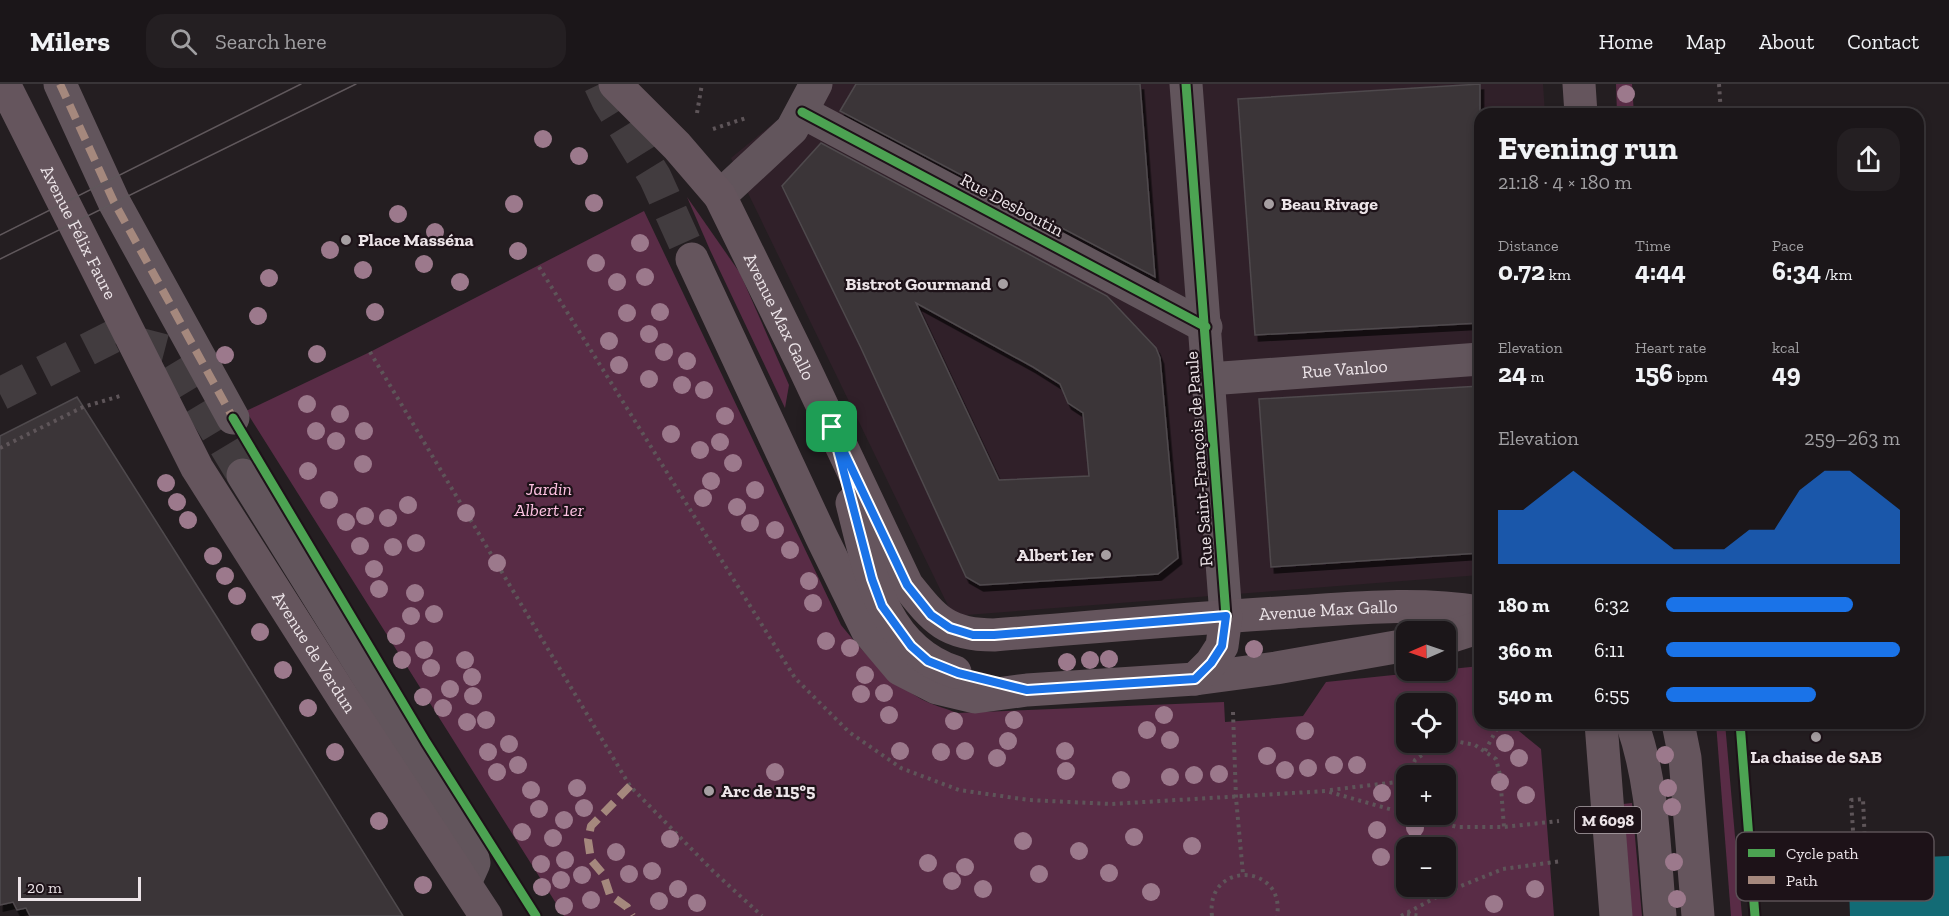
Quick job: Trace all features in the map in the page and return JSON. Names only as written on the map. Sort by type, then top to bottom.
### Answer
[{"type":"main road","name":"Avenue Félix Faure","points":[[4,84],[65,203],[137,389]]},
{"type":"main road","name":"Avenue Max Gallo","points":[[615,84],[677,146],[720,196],[907,585],[931,615],[950,628],[973,635],[994,635],[1226,616],[1392,606],[1474,611]]},
{"type":"main road","points":[[1579,84],[1581,108]]},
{"type":"main road","points":[[692,259],[867,630],[900,669],[937,688],[975,697],[1027,690],[1195,679],[1276,668],[1396,647]]},
{"type":"main road","name":"Avenue de Verdun","points":[[137,389],[197,468],[345,701],[486,916]]},
{"type":"main road","points":[[832,427],[872,579],[882,606],[893,624],[911,646],[928,661],[941,668],[1027,690]]},
{"type":"main road","points":[[1195,679],[1211,663],[1222,646],[1226,616]]},
{"type":"main road","points":[[1456,635],[1474,629]]},
{"type":"main road","name":"M 6098","points":[[1601,729],[1616,916]]},
{"type":"main road","points":[[1634,729],[1642,751],[1649,788],[1660,916]]},
{"type":"main road","points":[[1679,729],[1685,758],[1698,916]]},
{"type":"main road","points":[[1692,839],[1705,753],[1703,729]]},
{"type":"street","points":[[60,84],[114,202],[232,418]]},
{"type":"street","name":"Rue Saint-François de Paule","points":[[1186,84],[1226,616]]},
{"type":"street","points":[[720,196],[792,129],[809,98]]},
{"type":"street","name":"Rue Desboutin","points":[[809,98],[1206,327]]},
{"type":"street","name":"Rue Vanloo","points":[[1209,379],[1474,359]]},
{"type":"street","points":[[243,475],[468,838],[474,863],[465,883]]},
{"type":"path","points":[[1719,84],[1721,108]]},
{"type":"path","points":[[539,267],[795,678],[849,732],[901,768],[959,790],[1029,800],[1111,804],[1326,791],[1396,781]]},
{"type":"path","points":[[370,352],[630,786],[713,871],[762,916]]},
{"type":"path","points":[[0,448],[83,407],[137,389]]},
{"type":"path","points":[[1232,704],[1236,798],[1243,874]]},
{"type":"path","points":[[1485,751],[1497,729]]},
{"type":"path","points":[[1413,765],[1415,760],[1432,748],[1455,741],[1475,745],[1485,751],[1496,759],[1500,775],[1504,827]]},
{"type":"path","points":[[1326,791],[1396,810]]},
{"type":"path","points":[[1853,832],[1851,800],[1863,799],[1864,832]]},
{"type":"path","points":[[1453,825],[1504,827],[1559,821]]},
{"type":"path","points":[[1401,916],[1446,892],[1503,869],[1562,861]]},
{"type":"path","points":[[1212,916],[1211,904],[1221,883],[1243,874],[1263,879],[1271,887],[1279,907],[1277,916]]},
{"type":"path","points":[[1407,914],[1421,916]]},
{"type":"shaded area","points":[[799,84],[1543,84],[1545,108],[1474,108],[1474,575],[953,616],[731,158],[780,118]]},
{"type":"green space","points":[[1616,84],[1632,84],[1634,108],[1617,108]]},
{"type":"green space","points":[[687,197],[740,273],[789,385],[785,408],[710,250]]},
{"type":"green space","name":"Jardin Albert 1er","points":[[644,211],[841,625],[868,656],[909,692],[925,701],[957,713],[1224,702],[1225,722],[1303,716],[1326,682],[1396,675],[1396,681],[1456,681],[1456,668],[1474,667],[1474,729],[1516,729],[1541,749],[1554,916],[564,916],[246,411],[370,352]]},
{"type":"green space","points":[[1716,729],[1726,729],[1736,848],[1736,901],[1741,901],[1742,916],[1731,916]]},
{"type":"green space","points":[[1632,803],[1642,916],[1632,916],[1623,804]]},
{"type":"water","points":[[1949,856],[1949,916],[1850,916],[1849,901],[1934,901],[1934,857]]},
{"type":"building","points":[[856,84],[1140,84],[1155,277],[840,111]]},
{"type":"building","points":[[1480,84],[1480,108],[1474,108],[1474,323],[1255,335],[1238,99]]},
{"type":"building","points":[[821,143],[1107,296],[1156,348],[1160,358],[1178,558],[1158,574],[980,585],[966,577],[861,348],[782,186]],"holes":[[[916,303],[1060,384],[1068,403],[1083,413],[1089,476],[999,480]]]},
{"type":"building","points":[[1474,386],[1474,553],[1271,567],[1259,399]]},
{"type":"building","points":[[77,397],[403,916],[30,916],[26,908],[17,910],[13,902],[0,905],[0,436]]},
{"type":"tunnel","points":[[600,84],[655,177],[692,259]]},
{"type":"tunnel","points":[[0,394],[112,337],[169,352],[243,475]]},
{"type":"tram line","points":[[0,235],[301,84]]},
{"type":"tram line","points":[[0,259],[356,84]]},
{"type":"marked path","points":[[60,84],[114,202],[233,418]]},
{"type":"marked path","points":[[630,786],[591,826],[588,840],[591,860],[603,874],[610,895],[627,907],[632,916]]},
{"type":"cycle path","points":[[1186,84],[1226,616]]},
{"type":"cycle path","points":[[802,112],[1206,327]]},
{"type":"cycle path","points":[[233,418],[426,742],[536,916]]},
{"type":"cycle path","points":[[1740,729],[1748,832]]},
{"type":"cycle path","points":[[1754,901],[1755,916]]},
{"type":"place","name":"Beau Rivage","points":[[1269,204]]},
{"type":"place","name":"Place Masséna","points":[[346,240]]},
{"type":"place","name":"Bistrot Gourmand","points":[[1003,284]]},
{"type":"place","name":"Albert Ier","points":[[1106,555]]},
{"type":"place","name":"La chaise de SAB","points":[[1816,737]]},
{"type":"place","name":"Arc de 115°5","points":[[709,791]]},
{"type":"route","points":[[832,427],[907,585],[931,615],[950,628],[973,635],[994,635],[1226,616],[1222,646],[1211,663],[1195,679],[1027,690],[958,673],[928,661],[911,646],[882,606],[872,579],[832,427]]}]
